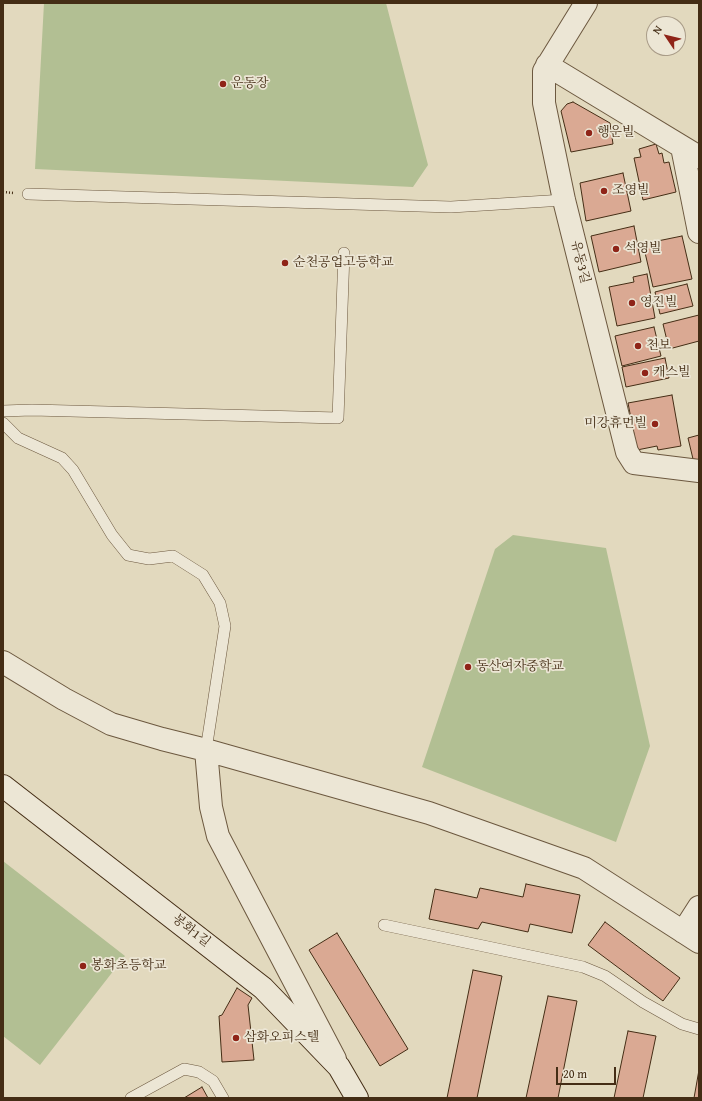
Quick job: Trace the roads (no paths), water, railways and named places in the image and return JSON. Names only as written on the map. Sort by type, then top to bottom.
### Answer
[{"type":"street","name":"유동3길","points":[[586,3],[544,71],[544,103],[564,200],[627,452],[634,463],[699,471]]},
{"type":"street","points":[[548,65],[690,152],[699,232]]},
{"type":"street","points":[[3,662],[64,699],[111,724],[429,813],[584,868],[691,937],[699,907]]},
{"type":"street","points":[[206,750],[211,807],[218,836],[339,1067]]},
{"type":"street","name":"봉화1길","points":[[3,786],[264,988],[339,1067],[357,1098]]},
{"type":"lane","points":[[28,194],[451,207],[564,200]]},
{"type":"lane","points":[[3,411],[32,410],[338,418],[344,253]]},
{"type":"lane","points":[[3,423],[18,438],[62,458],[66,462],[73,470],[112,535],[128,555],[149,559],[173,556],[203,575],[220,603],[225,626],[206,750]]},
{"type":"lane","points":[[384,925],[583,966],[605,976],[643,1002],[682,1024],[699,1029]]},
{"type":"lane","points":[[131,1098],[184,1069],[199,1072],[213,1081],[223,1098]]},
{"type":"place","name":"운동장","points":[[223,84]]},
{"type":"place","name":"행운빌","points":[[589,133]]},
{"type":"place","name":"조영빌","points":[[604,191]]},
{"type":"place","name":"석영빌","points":[[616,249]]},
{"type":"place","name":"순천공업고등학교","points":[[285,263]]},
{"type":"place","name":"영진빌","points":[[632,303]]},
{"type":"place","name":"천보","points":[[638,346]]},
{"type":"place","name":"캐스빌","points":[[645,373]]},
{"type":"place","name":"미강휴먼빌","points":[[655,424]]},
{"type":"place","name":"동산여자중학교","points":[[468,667]]},
{"type":"place","name":"봉화초등학교","points":[[83,966]]},
{"type":"place","name":"삼화오피스텔","points":[[236,1038]]}]
